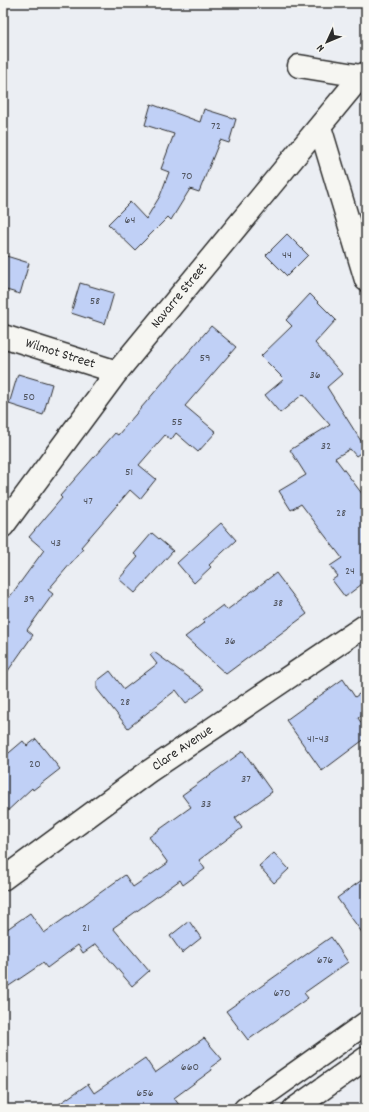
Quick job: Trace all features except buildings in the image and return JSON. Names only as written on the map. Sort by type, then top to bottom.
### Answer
[{"type":"street","points":[[299,66],[364,75]]},
{"type":"street","name":"Navarre Street","points":[[3,526],[117,372],[364,75]]},
{"type":"street","points":[[320,127],[366,280]]},
{"type":"street","name":"Wilmot Street","points":[[3,336],[117,372]]},
{"type":"street","name":"Clare Avenue","points":[[3,879],[148,772],[366,625]]},
{"type":"street","points":[[245,1109],[366,1023]]},
{"type":"street","points":[[294,1109],[366,1058]]}]
